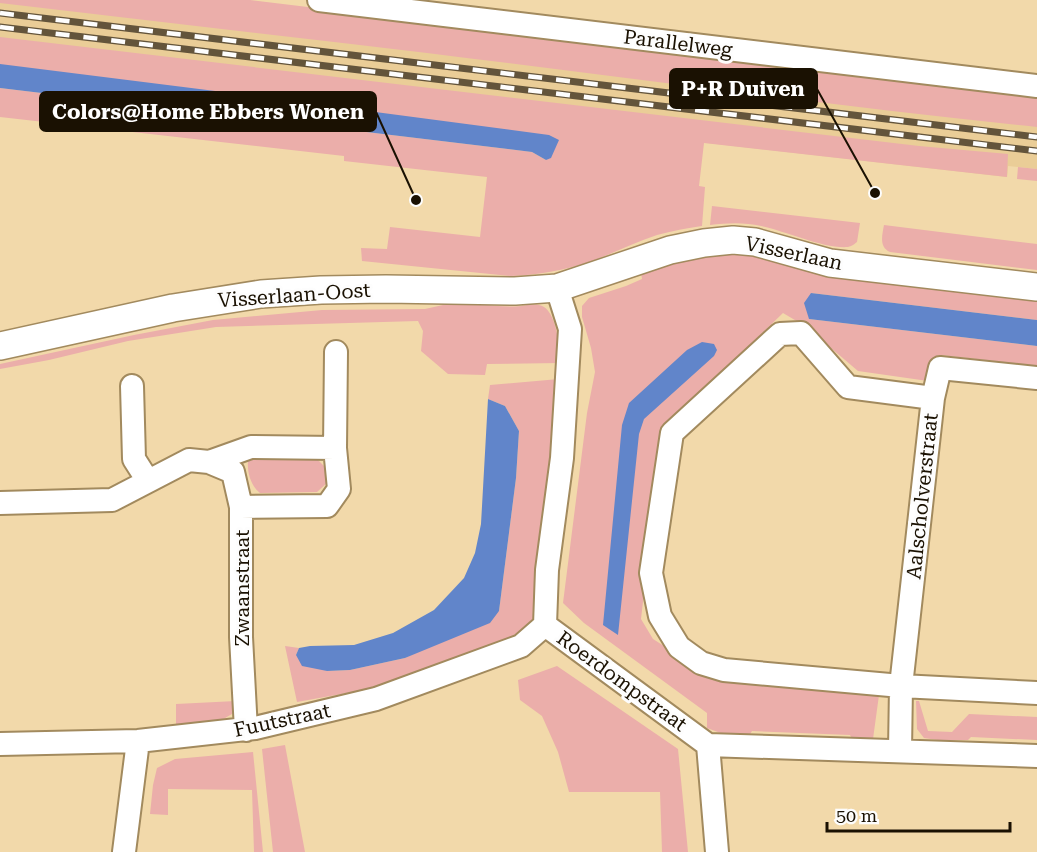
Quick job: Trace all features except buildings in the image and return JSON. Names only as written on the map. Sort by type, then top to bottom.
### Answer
[{"type":"street","name":"Parallelweg","points":[[319,0],[1037,87]]},
{"type":"street","name":"Visserlaan","points":[[557,288],[670,250],[733,240],[756,242],[830,262],[1037,287]]},
{"type":"street","name":"Visserlaan-Oost","points":[[0,346],[173,308],[261,294],[321,290],[515,291],[557,288]]},
{"type":"street","name":"Roerdompstraat","points":[[557,288],[570,329],[562,458],[547,570],[545,625],[708,745]]},
{"type":"street","name":"Aalscholverstraat","points":[[900,751],[901,686],[933,398],[848,387],[801,333],[780,334],[672,433],[651,573],[660,616],[679,647],[702,663],[724,670],[901,686]]},
{"type":"street","points":[[241,507],[327,507],[339,489],[335,448],[336,352]]},
{"type":"street","points":[[933,398],[940,368],[1037,378]]},
{"type":"street","points":[[132,386],[134,459],[148,481]]},
{"type":"street","points":[[0,503],[112,500],[189,460],[209,462],[251,447],[335,448]]},
{"type":"street","name":"Zwaanstraat","points":[[209,462],[233,472],[241,507],[242,637],[246,730]]},
{"type":"street","name":"Fuutstraat","points":[[0,744],[138,741],[246,730],[376,699],[521,646],[545,625]]},
{"type":"street","points":[[901,686],[1037,693]]},
{"type":"street","points":[[124,852],[138,741]]},
{"type":"street","points":[[717,852],[708,745],[1037,756]]},
{"type":"shaded area","points":[[0,0],[1037,115],[1037,169],[1008,166],[1007,177],[584,129],[0,78]]},
{"type":"shaded area","points":[[0,0],[250,0],[1037,95],[1037,127],[0,3]]},
{"type":"shaded area","points":[[0,37],[919,146],[1008,154],[1007,177],[704,143],[699,186],[705,187],[702,226],[657,235],[582,264],[531,274],[511,276],[362,261],[361,248],[387,249],[390,227],[480,237],[487,177],[344,161],[344,156],[0,117],[0,88],[532,152],[546,160],[558,140],[0,69]]},
{"type":"shaded area","points":[[1018,167],[1037,169],[1037,181],[1017,179]]},
{"type":"shaded area","points":[[712,206],[860,223],[857,242],[848,247],[838,247],[755,225],[736,223],[710,225]]},
{"type":"shaded area","points":[[884,225],[1037,244],[1037,270],[890,252],[883,244]]},
{"type":"shaded area","points":[[735,251],[1037,298],[1037,320],[811,293],[809,319],[1037,346],[1037,366],[941,355],[928,381],[858,371],[805,326],[783,313],[663,429],[641,619],[653,639],[711,676],[879,695],[873,739],[856,746],[850,735],[752,731],[745,742],[707,728],[707,713],[584,623],[563,603],[587,413],[595,372],[582,317],[582,306],[589,298],[642,279],[641,272],[691,257]]},
{"type":"shaded area","points":[[461,301],[498,306],[535,305],[544,307],[555,325],[560,363],[487,364],[485,375],[448,374],[421,351],[423,331],[418,321],[216,327],[128,341],[0,369],[0,364],[213,320],[322,310],[425,309]]},
{"type":"shaded area","points":[[559,379],[537,616],[516,635],[375,688],[297,702],[285,646],[299,648],[296,655],[327,671],[350,670],[405,658],[499,611],[516,478],[519,431],[505,406],[488,399],[490,385]]},
{"type":"shaded area","points":[[254,455],[314,456],[327,469],[327,483],[317,492],[260,493],[252,483],[248,470],[248,461]]},
{"type":"shaded area","points":[[557,666],[678,749],[688,852],[662,852],[660,792],[569,792],[558,752],[542,716],[520,700],[518,680]]},
{"type":"shaded area","points":[[236,701],[232,714],[213,725],[176,729],[176,704]]},
{"type":"shaded area","points":[[916,701],[919,701],[928,731],[952,732],[969,714],[1037,717],[1037,740],[971,737],[968,740],[924,738],[917,729]]},
{"type":"shaded area","points":[[285,745],[305,852],[273,852],[262,749]]},
{"type":"shaded area","points":[[253,752],[263,852],[254,852],[252,790],[168,789],[168,815],[150,814],[157,768],[175,759]]},
{"type":"water","points":[[0,64],[549,135],[559,140],[551,158],[546,160],[532,152],[0,88]]},
{"type":"water","points":[[811,293],[1037,320],[1037,346],[809,319],[804,303]]},
{"type":"water","points":[[702,342],[714,344],[717,350],[714,356],[644,419],[639,434],[618,635],[603,625],[622,425],[629,403],[687,350]]},
{"type":"water","points":[[488,399],[505,406],[519,431],[516,478],[499,611],[490,623],[405,658],[350,670],[327,671],[302,666],[296,655],[299,648],[354,645],[393,633],[434,610],[464,578],[475,553],[481,524]]},
{"type":"railway","points":[[0,13],[1037,137]]},
{"type":"railway","points":[[0,27],[1037,151]]},
{"type":"place","name":"P+R Duiven","points":[[875,193]]},
{"type":"place","name":"Colors@Home Ebbers Wonen","points":[[416,200]]}]
